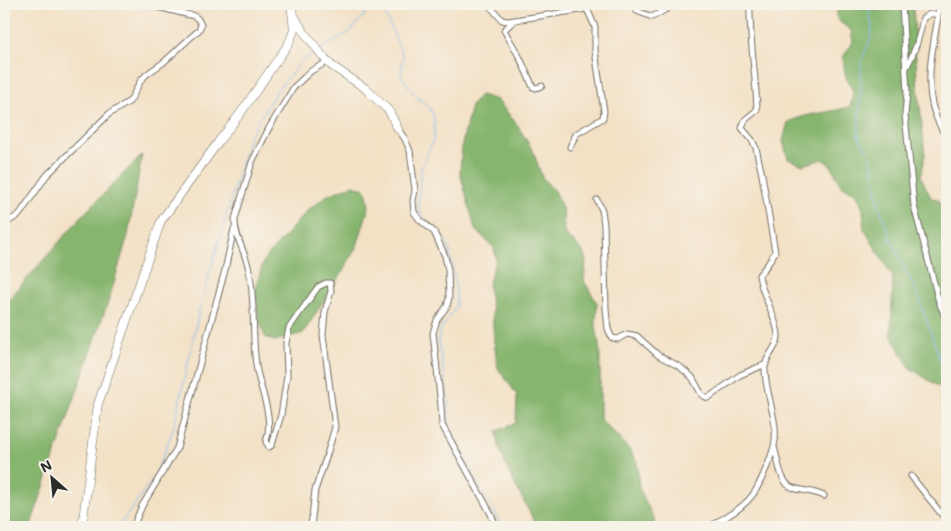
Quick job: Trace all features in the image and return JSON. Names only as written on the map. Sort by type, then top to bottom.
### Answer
[{"type":"street","points":[[4,224],[19,215],[46,175],[109,114],[130,101],[141,80],[147,74],[164,62],[199,30],[201,25],[194,16],[145,4]]},
{"type":"street","points":[[488,4],[502,20],[514,20],[586,9]]},
{"type":"street","points":[[570,148],[576,134],[603,118],[604,112],[595,51],[596,26],[582,4]]},
{"type":"street","points":[[633,4],[637,11],[652,17],[676,4]]},
{"type":"street","points":[[711,527],[714,523],[728,516],[746,502],[756,490],[774,446],[775,436],[765,376],[766,364],[777,344],[778,336],[760,285],[759,275],[775,252],[756,148],[742,128],[745,120],[757,110],[750,32],[750,4]]},
{"type":"street","points":[[902,4],[907,92],[905,115],[914,206],[939,302],[947,321]]},
{"type":"street","points":[[939,4],[931,60],[931,100],[935,115],[947,139]]},
{"type":"street","points":[[292,8],[311,42],[326,60],[365,88],[389,111],[410,151],[415,190],[414,212],[434,232],[445,256],[448,270],[449,298],[447,306],[437,320],[433,333],[442,406],[442,425],[491,514],[496,527]]},
{"type":"street","points":[[82,527],[98,404],[161,221],[240,114],[289,43],[294,30],[292,8]]},
{"type":"street","points":[[906,68],[914,54],[921,34],[923,18],[930,14],[936,14],[938,17]]},
{"type":"street","points":[[514,20],[505,28],[506,34],[520,58],[533,87],[542,86]]},
{"type":"street","points":[[132,527],[142,506],[177,448],[225,270],[235,219],[252,162],[269,128],[294,87],[310,71],[326,60]]},
{"type":"street","points":[[597,200],[602,210],[604,225],[606,309],[608,329],[612,338],[618,339],[627,334],[637,336],[658,355],[680,367],[692,377],[702,395],[708,398],[740,375],[766,364]]},
{"type":"street","points":[[234,228],[245,254],[251,280],[254,346],[257,370],[268,418],[266,442],[269,447],[272,445],[281,415],[287,376],[286,342],[289,328],[318,287],[326,283],[331,286],[324,312],[323,335],[335,427],[315,490],[311,527]]},
{"type":"street","points":[[774,446],[787,485],[792,488],[816,492],[824,496]]},
{"type":"street","points":[[911,476],[947,521]]},
{"type":"green space","points":[[839,4],[913,4],[917,78],[925,155],[921,177],[931,198],[938,199],[941,205],[947,230],[947,392],[910,368],[891,335],[893,277],[864,229],[863,208],[857,194],[841,185],[832,167],[823,159],[803,165],[788,159],[783,141],[788,122],[849,107],[853,98],[853,92],[845,75],[843,57],[853,42],[851,30],[841,23],[836,16]]},
{"type":"green space","points":[[480,95],[497,100],[516,123],[533,151],[542,177],[555,192],[563,210],[564,233],[582,250],[586,261],[584,281],[597,303],[596,326],[600,352],[600,419],[629,449],[637,462],[639,488],[655,521],[653,527],[537,527],[506,466],[501,453],[497,431],[516,423],[517,395],[498,368],[488,286],[496,259],[494,248],[475,229],[460,172],[462,144],[471,106]]},
{"type":"green space","points":[[142,155],[128,235],[110,296],[30,527],[4,527],[4,305],[82,216]]},
{"type":"green space","points":[[354,185],[366,190],[369,207],[357,246],[342,273],[303,333],[274,341],[265,337],[259,319],[255,290],[264,260],[308,210],[328,195]]},
{"type":"waterway","points":[[868,4],[872,27],[870,40],[861,62],[858,135],[870,157],[879,205],[891,240],[918,295],[947,380]]},
{"type":"waterway","points":[[321,49],[350,32],[371,7]]},
{"type":"waterway","points":[[384,11],[403,56],[401,75],[414,94],[430,108],[434,117],[434,138],[421,168],[418,207],[421,216],[445,240],[449,248],[456,289],[456,307],[441,329],[438,339],[448,399],[449,422],[451,430],[481,490],[495,512],[500,527]]},
{"type":"waterway","points":[[118,527],[156,474],[174,427],[200,307],[250,134],[278,89],[303,60],[315,53]]}]
